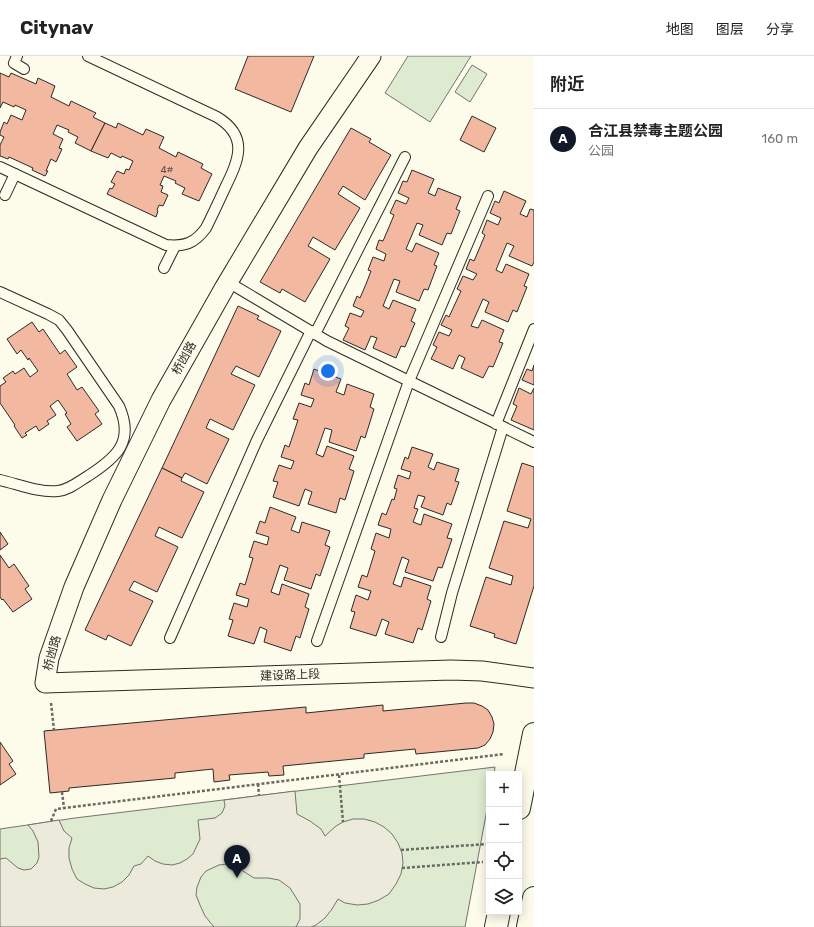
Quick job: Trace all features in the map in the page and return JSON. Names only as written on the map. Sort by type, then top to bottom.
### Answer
[{"type":"main road","points":[[519,807],[534,735]]},
{"type":"main road","points":[[528,927],[534,898]]},
{"type":"main road","points":[[496,927],[498,915]]},
{"type":"street","name":"桥凼路","points":[[47,683],[49,658],[74,587],[112,500],[161,400],[228,282],[308,148],[371,56]]},
{"type":"street","name":"建设路上段","points":[[47,683],[451,670],[482,670],[534,678]]},
{"type":"lane","points":[[17,56],[14,64],[24,69]]},
{"type":"lane","points":[[0,167],[166,245],[184,245],[193,241],[206,228],[236,164],[239,148],[234,133],[218,118],[88,56]]},
{"type":"lane","points":[[170,638],[257,440],[405,157]]},
{"type":"lane","points":[[5,195],[15,174]]},
{"type":"lane","points":[[318,641],[409,381],[488,196]]},
{"type":"lane","points":[[164,268],[175,246]]},
{"type":"lane","points":[[228,282],[327,341],[534,442]]},
{"type":"lane","points":[[0,292],[59,320],[119,406],[123,415],[124,436],[122,444],[112,459],[70,487],[59,491],[46,491],[0,480]]},
{"type":"lane","points":[[442,638],[452,593],[499,426],[534,329]]},
{"type":"path","points":[[47,683],[54,730]]},
{"type":"path","points":[[51,821],[56,809],[504,754]]},
{"type":"path","points":[[339,774],[343,822]]},
{"type":"path","points":[[258,784],[259,796]]},
{"type":"path","points":[[62,792],[64,808]]},
{"type":"path","points":[[401,850],[486,844]]},
{"type":"path","points":[[402,868],[483,862]]},
{"type":"green space","points":[[408,56],[471,56],[430,122],[385,93]]},
{"type":"green space","points":[[472,65],[487,74],[470,102],[455,92]]},
{"type":"green space","points":[[495,767],[494,771],[486,771],[486,815],[465,927],[0,927],[0,829],[75,818]]},
{"type":"shaded area","points":[[295,791],[297,814],[321,829],[325,836],[336,826],[353,819],[364,819],[375,822],[392,834],[402,853],[403,863],[401,874],[389,894],[368,904],[357,905],[345,903],[338,899],[325,918],[316,925],[311,927],[296,927],[300,919],[300,904],[290,888],[279,880],[254,878],[235,866],[227,864],[219,865],[206,871],[201,877],[197,887],[196,895],[200,905],[205,916],[214,927],[0,927],[0,859],[6,858],[18,868],[24,870],[31,869],[37,863],[39,857],[38,842],[33,831],[28,825],[59,820],[64,831],[72,838],[69,848],[69,858],[77,879],[94,888],[104,889],[113,887],[122,882],[129,875],[134,866],[141,864],[148,856],[163,864],[172,865],[187,859],[193,854],[200,839],[198,820],[215,818],[222,813],[225,806],[224,800]]},
{"type":"building","points":[[248,56],[314,56],[291,112],[235,89]]},
{"type":"building","points":[[0,73],[9,77],[11,73],[36,84],[38,78],[55,86],[51,97],[69,106],[71,101],[96,113],[93,117],[105,123],[91,151],[75,143],[78,137],[68,132],[69,130],[57,125],[53,134],[63,139],[59,148],[62,149],[56,162],[51,159],[45,176],[32,170],[33,168],[9,157],[8,159],[0,156],[0,145],[4,137],[0,135],[0,132],[4,122],[7,124],[11,115],[22,120],[26,110],[3,102],[0,108]]},
{"type":"building","points":[[472,116],[496,128],[484,152],[460,140]]},
{"type":"building","points":[[105,123],[116,128],[118,123],[143,135],[146,129],[164,137],[159,148],[176,157],[178,152],[203,164],[201,168],[212,174],[199,201],[182,194],[185,188],[175,183],[176,181],[164,176],[160,185],[163,186],[161,192],[168,195],[163,206],[159,205],[156,217],[107,194],[110,188],[112,189],[115,184],[111,182],[117,171],[124,174],[126,169],[129,170],[133,161],[122,156],[121,158],[111,153],[108,158],[91,151]]},
{"type":"building","points":[[351,128],[371,139],[369,142],[391,155],[365,200],[343,186],[338,194],[360,208],[335,250],[313,237],[308,246],[330,259],[305,302],[282,289],[280,293],[260,282]]},
{"type":"building","points":[[412,170],[434,179],[428,193],[435,196],[438,188],[461,197],[456,209],[460,211],[451,234],[447,233],[442,245],[419,235],[423,225],[417,223],[406,249],[412,252],[416,243],[439,253],[434,265],[437,266],[428,290],[424,289],[419,301],[396,292],[400,281],[394,279],[383,306],[389,309],[393,300],[416,309],[411,321],[415,323],[405,347],[401,346],[396,358],[373,348],[377,338],[371,336],[365,350],[343,340],[349,328],[345,326],[350,313],[361,317],[364,311],[353,306],[357,296],[360,298],[366,284],[371,271],[368,270],[373,257],[384,261],[386,254],[376,249],[379,240],[383,241],[394,215],[390,213],[396,200],[406,204],[409,198],[398,193],[403,181],[407,182]]},
{"type":"building","points":[[504,191],[526,201],[520,214],[527,217],[530,209],[534,210],[534,262],[532,266],[509,256],[514,246],[507,243],[496,270],[502,273],[506,264],[529,274],[524,286],[527,287],[517,312],[513,310],[508,322],[485,312],[489,302],[483,299],[471,326],[478,328],[482,320],[504,330],[499,342],[503,343],[493,367],[489,366],[483,378],[461,368],[465,358],[459,355],[453,369],[431,359],[437,347],[433,345],[439,332],[449,336],[452,330],[441,325],[446,315],[449,317],[461,291],[457,289],[463,276],[473,280],[477,274],[466,269],[470,259],[474,261],[485,235],[482,233],[487,220],[498,225],[501,218],[490,213],[495,201],[499,203]]},
{"type":"building","points":[[238,306],[259,316],[257,319],[281,331],[259,377],[236,366],[231,374],[255,385],[233,430],[210,419],[206,428],[229,439],[207,484],[185,473],[182,478],[162,468]]},
{"type":"building","points":[[32,322],[39,332],[43,329],[60,354],[65,350],[77,367],[67,374],[77,390],[82,387],[99,411],[95,414],[102,424],[77,441],[67,427],[71,424],[65,414],[67,413],[58,400],[50,406],[56,415],[47,421],[49,424],[39,431],[36,426],[25,433],[27,435],[22,438],[0,403],[0,386],[6,382],[3,378],[13,371],[15,374],[24,368],[30,377],[38,371],[21,350],[17,354],[7,339]]},
{"type":"building","points":[[534,365],[534,385],[522,380],[527,369],[532,371]]},
{"type":"building","points":[[314,369],[341,379],[336,392],[344,395],[347,384],[374,394],[370,407],[374,409],[365,438],[361,436],[356,451],[329,442],[332,430],[325,428],[316,454],[323,457],[327,446],[354,456],[349,469],[354,471],[345,500],[340,498],[336,513],[308,504],[312,492],[305,489],[299,506],[273,497],[278,482],[273,481],[279,465],[291,469],[294,461],[281,457],[285,445],[289,447],[298,420],[293,419],[299,403],[311,407],[314,399],[301,395],[305,383],[309,385]]},
{"type":"building","points":[[519,388],[531,394],[534,388],[534,430],[511,420],[517,406],[513,404]]},
{"type":"building","points":[[412,447],[433,454],[428,467],[434,470],[437,462],[459,469],[455,481],[459,482],[451,505],[447,503],[443,515],[421,507],[425,497],[418,495],[414,508],[418,509],[413,522],[421,525],[424,514],[452,524],[447,538],[452,539],[442,568],[438,567],[433,581],[405,572],[409,560],[402,557],[393,584],[401,587],[404,577],[431,586],[427,599],[431,601],[422,630],[418,628],[413,643],[385,634],[389,622],[382,619],[376,636],[350,628],[355,612],[351,611],[356,595],[368,600],[371,591],[358,587],[362,575],[367,577],[375,551],[371,549],[376,533],[389,538],[391,529],[378,525],[382,513],[386,515],[392,499],[394,500],[397,489],[394,488],[398,475],[409,479],[411,472],[401,469],[405,457],[408,459]]},
{"type":"building","points":[[522,463],[534,467],[534,586],[516,644],[494,637],[495,634],[470,626],[486,577],[511,585],[513,576],[489,568],[504,521],[528,528],[531,519],[507,511]]},
{"type":"building","points":[[162,468],[182,478],[181,481],[204,492],[182,538],[159,527],[155,536],[178,547],[157,592],[134,581],[129,590],[153,601],[131,646],[108,635],[106,640],[85,630]]},
{"type":"building","points":[[270,507],[296,517],[291,530],[299,533],[302,522],[330,531],[325,545],[330,547],[320,576],[316,574],[311,589],[284,580],[288,568],[280,565],[271,592],[279,595],[282,584],[309,594],[305,607],[309,609],[300,638],[296,636],[291,651],[264,642],[267,630],[260,627],[254,644],[228,636],[233,620],[229,619],[234,603],[247,607],[249,599],[236,595],[240,583],[245,585],[253,558],[249,557],[254,541],[267,545],[269,537],[256,533],[260,521],[265,523]]},
{"type":"building","points":[[0,532],[8,544],[0,550]]},
{"type":"building","points":[[0,555],[9,568],[14,564],[29,586],[25,589],[32,599],[13,612],[0,597]]},
{"type":"building","points":[[474,703],[488,710],[494,724],[490,739],[485,745],[478,748],[416,754],[415,749],[364,754],[364,758],[283,766],[284,775],[269,776],[268,772],[229,775],[230,780],[214,782],[213,769],[175,773],[175,778],[69,788],[69,791],[50,793],[44,731],[306,707],[306,713],[383,705],[383,711]]},
{"type":"building","points":[[0,742],[13,761],[9,764],[16,774],[0,785]]},
{"type":"place","name":"合江县禁毒主题公园","points":[[237,878]]}]
